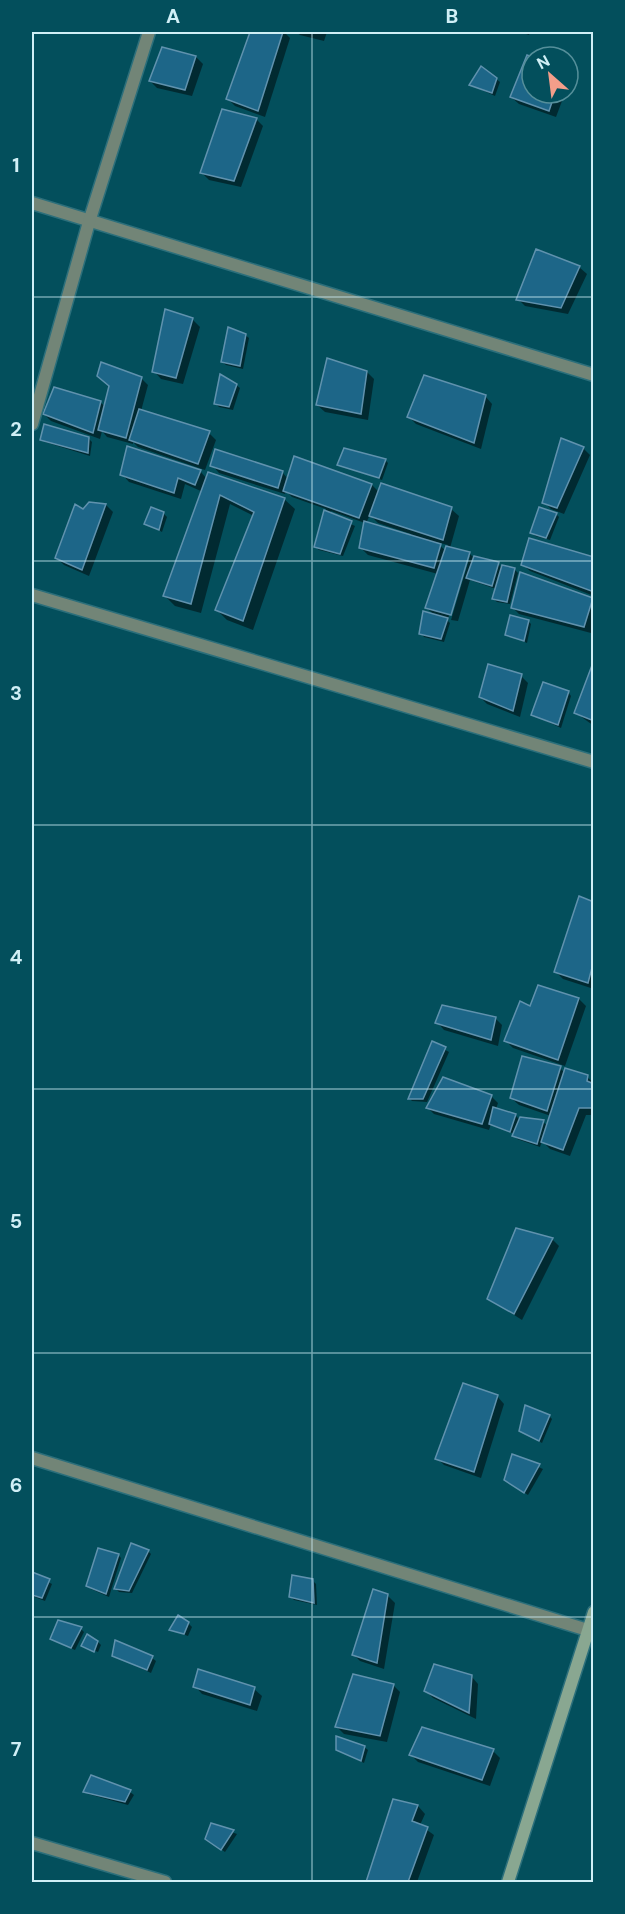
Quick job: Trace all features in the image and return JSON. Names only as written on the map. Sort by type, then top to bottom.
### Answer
[{"type":"street","points":[[32,424],[89,222],[148,32]]},
{"type":"street","points":[[32,203],[594,375]]},
{"type":"street","points":[[32,595],[594,762]]},
{"type":"street","points":[[32,1458],[591,1631]]},
{"type":"street","points":[[508,1882],[591,1631],[594,1612]]},
{"type":"street","points":[[32,1843],[165,1882]]},
{"type":"building","points":[[250,32],[283,32],[258,111],[226,99]]},
{"type":"building","points":[[162,47],[196,56],[185,90],[149,81]]},
{"type":"building","points":[[481,66],[497,78],[492,93],[469,85]]},
{"type":"building","points":[[520,72],[520,101],[510,97]]},
{"type":"building","points":[[532,105],[551,105],[549,111]]},
{"type":"building","points":[[222,109],[257,118],[234,181],[200,173]]},
{"type":"building","points":[[536,249],[580,266],[561,308],[516,300]]},
{"type":"building","points":[[165,309],[193,318],[176,378],[152,372]]},
{"type":"building","points":[[228,327],[246,334],[240,366],[221,362]]},
{"type":"building","points":[[327,358],[367,371],[361,414],[316,405]]},
{"type":"building","points":[[101,362],[142,377],[126,438],[98,430],[109,386],[97,376]]},
{"type":"building","points":[[220,374],[237,384],[229,407],[214,404]]},
{"type":"building","points":[[424,375],[486,395],[474,443],[407,417]]},
{"type":"building","points":[[54,387],[101,401],[93,433],[43,414]]},
{"type":"building","points":[[139,409],[210,431],[198,464],[129,440]]},
{"type":"building","points":[[44,424],[89,437],[88,453],[40,440]]},
{"type":"building","points":[[561,438],[584,447],[557,508],[542,503]]},
{"type":"building","points":[[127,446],[201,470],[195,485],[178,478],[174,493],[120,475]]},
{"type":"building","points":[[344,448],[386,459],[379,478],[337,465]]},
{"type":"building","points":[[215,449],[283,471],[278,488],[210,466]]},
{"type":"building","points":[[294,456],[372,484],[359,518],[283,491]]},
{"type":"building","points":[[208,472],[285,498],[243,621],[215,610],[254,512],[220,495],[191,604],[163,596]]},
{"type":"building","points":[[381,483],[452,507],[443,540],[369,516]]},
{"type":"building","points":[[89,502],[106,504],[82,570],[55,558],[75,504],[83,509]]},
{"type":"building","points":[[151,507],[164,512],[159,530],[144,524]]},
{"type":"building","points":[[539,507],[557,513],[546,538],[530,533]]},
{"type":"building","points":[[324,510],[352,521],[340,554],[314,547]]},
{"type":"building","points":[[364,521],[441,544],[434,568],[359,548]]},
{"type":"building","points":[[529,538],[594,557],[594,592],[521,565]]},
{"type":"building","points":[[446,546],[470,552],[451,615],[425,608]]},
{"type":"building","points":[[474,556],[499,562],[492,586],[466,578]]},
{"type":"building","points":[[502,565],[515,568],[507,602],[492,599]]},
{"type":"building","points":[[520,572],[593,598],[584,627],[511,608]]},
{"type":"building","points":[[423,611],[448,618],[441,639],[419,634]]},
{"type":"building","points":[[510,615],[529,620],[524,641],[505,635]]},
{"type":"building","points":[[594,660],[594,721],[574,713]]},
{"type":"building","points":[[488,664],[522,674],[513,711],[479,697]]},
{"type":"building","points":[[543,682],[569,691],[558,725],[531,715]]},
{"type":"building","points":[[579,896],[594,902],[594,960],[588,983],[554,972]]},
{"type":"building","points":[[538,985],[579,998],[558,1060],[504,1041],[520,1001],[530,1006]]},
{"type":"building","points":[[442,1005],[496,1017],[491,1040],[435,1023]]},
{"type":"building","points":[[432,1041],[446,1047],[423,1099],[408,1099]]},
{"type":"building","points":[[522,1056],[561,1066],[547,1111],[510,1098]]},
{"type":"building","points":[[565,1068],[588,1075],[587,1081],[594,1084],[594,1100],[592,1108],[579,1108],[563,1150],[541,1142]]},
{"type":"building","points":[[443,1077],[492,1095],[482,1124],[426,1108]]},
{"type":"building","points":[[493,1107],[516,1114],[510,1132],[489,1124]]},
{"type":"building","points":[[520,1117],[544,1120],[537,1144],[512,1136]]},
{"type":"building","points":[[516,1228],[553,1238],[514,1314],[487,1299]]},
{"type":"building","points":[[463,1383],[498,1395],[474,1472],[435,1459]]},
{"type":"building","points":[[525,1405],[550,1415],[539,1441],[519,1431]]},
{"type":"building","points":[[512,1454],[540,1464],[524,1493],[504,1480]]},
{"type":"building","points":[[131,1543],[149,1550],[129,1591],[114,1589]]},
{"type":"building","points":[[98,1548],[119,1554],[106,1594],[86,1586]]},
{"type":"building","points":[[32,1572],[50,1579],[42,1598],[32,1595]]},
{"type":"building","points":[[292,1575],[313,1579],[314,1603],[289,1597]]},
{"type":"building","points":[[373,1589],[388,1594],[377,1663],[352,1655]]},
{"type":"building","points":[[178,1615],[189,1622],[184,1634],[169,1630]]},
{"type":"building","points":[[58,1620],[82,1627],[71,1648],[50,1639]]},
{"type":"building","points":[[87,1634],[98,1641],[94,1652],[81,1646]]},
{"type":"building","points":[[115,1640],[153,1656],[147,1670],[112,1656]]},
{"type":"building","points":[[434,1664],[472,1675],[469,1713],[424,1691]]},
{"type":"building","points":[[198,1669],[255,1687],[250,1705],[193,1687]]},
{"type":"building","points":[[353,1674],[394,1684],[380,1736],[335,1727]]},
{"type":"building","points":[[422,1727],[494,1749],[482,1780],[409,1755]]},
{"type":"building","points":[[336,1736],[365,1746],[361,1761],[336,1750]]},
{"type":"building","points":[[91,1775],[131,1790],[125,1802],[83,1792]]},
{"type":"building","points":[[393,1799],[418,1805],[412,1821],[428,1827],[408,1882],[366,1882]]},
{"type":"building","points":[[211,1823],[234,1830],[221,1850],[205,1839]]}]
